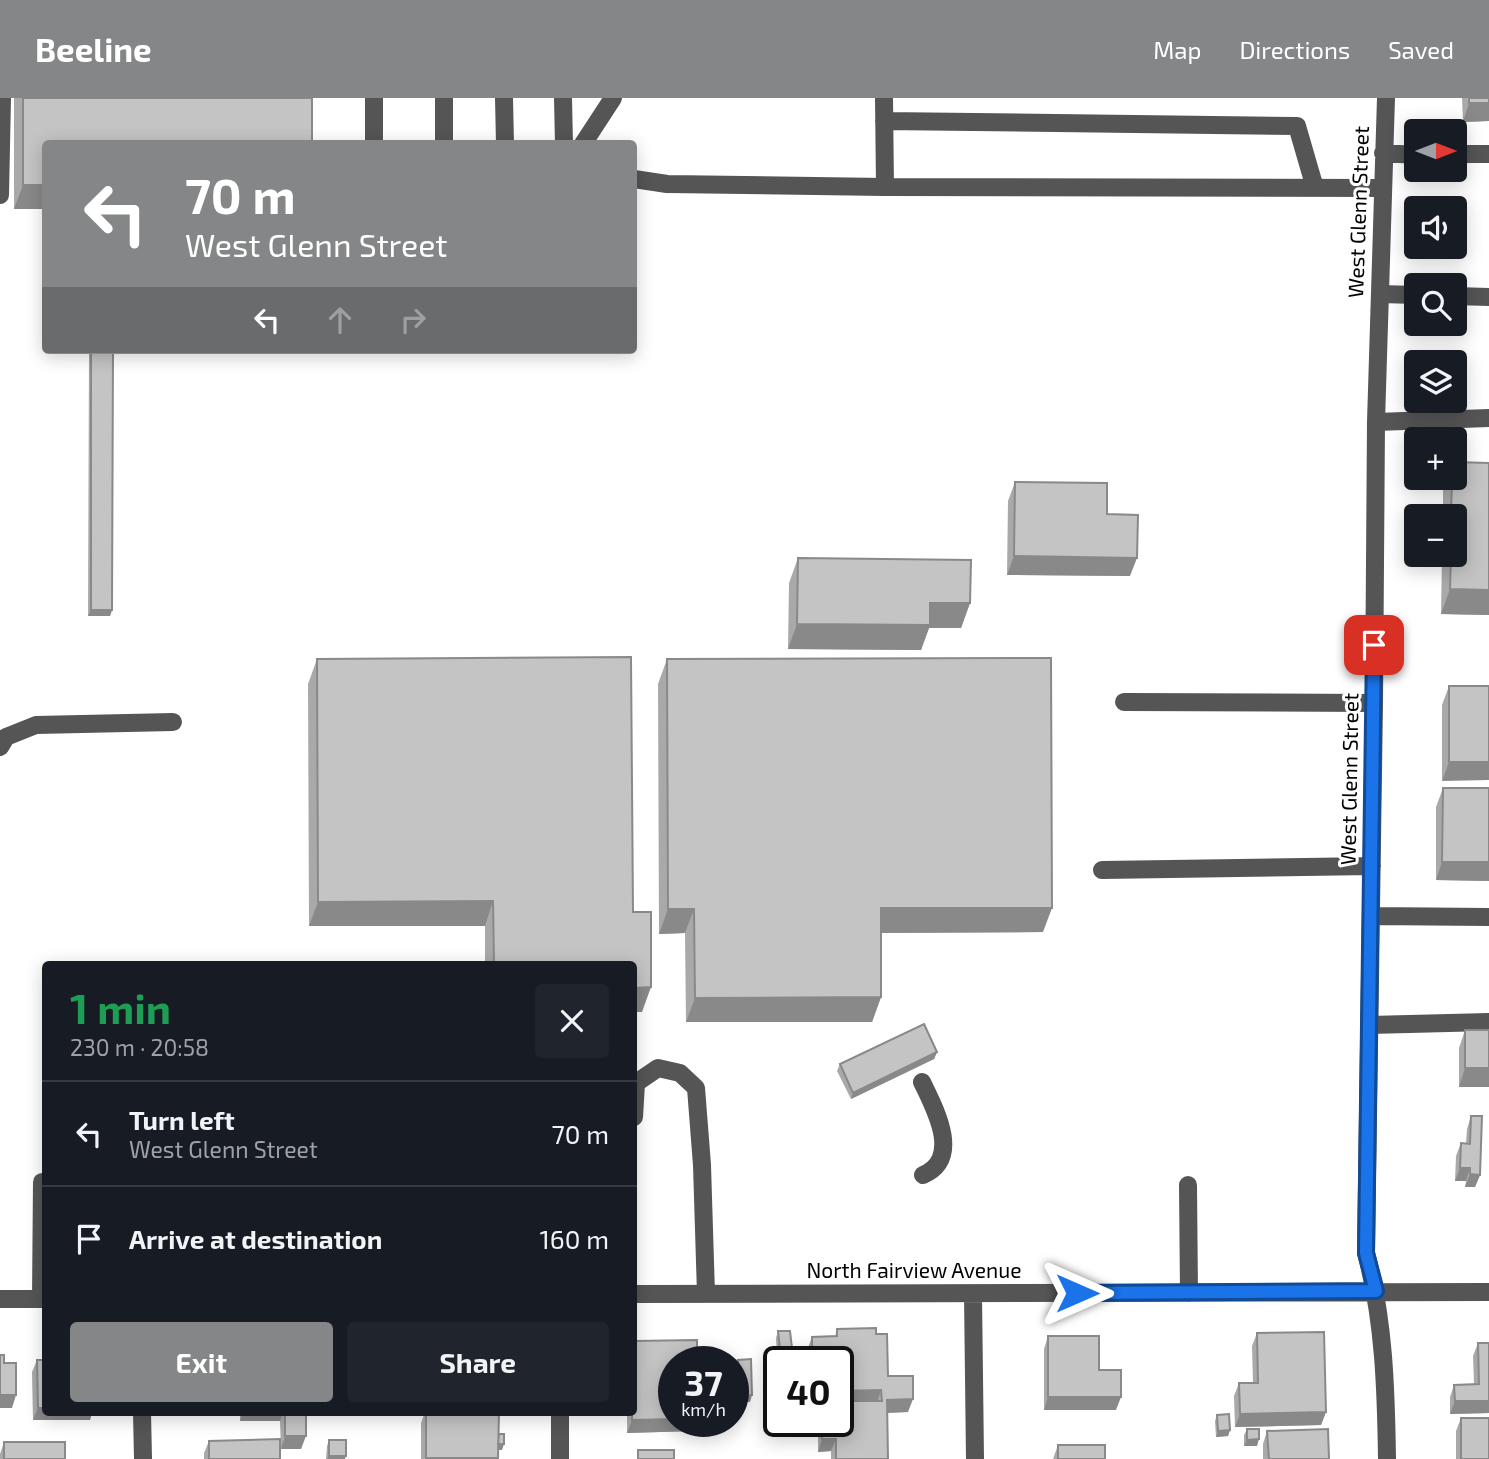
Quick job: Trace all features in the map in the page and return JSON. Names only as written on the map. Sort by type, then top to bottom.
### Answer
[{"type":"street","points":[[0,195],[2,98]]},
{"type":"street","points":[[374,98],[374,140]]},
{"type":"street","points":[[444,98],[444,140]]},
{"type":"street","points":[[504,98],[505,140]]},
{"type":"street","points":[[563,98],[564,140]]},
{"type":"street","points":[[586,140],[613,98]]},
{"type":"street","points":[[884,98],[885,187]]},
{"type":"street","name":"West Glenn Street","points":[[1386,98],[1376,422],[1366,1253],[1376,1291],[1386,1385],[1387,1459]]},
{"type":"street","points":[[884,121],[1297,126],[1315,188]]},
{"type":"street","points":[[1383,153],[1404,154]]},
{"type":"street","points":[[1467,155],[1489,154]]},
{"type":"street","points":[[637,179],[667,184],[885,187],[1382,188]]},
{"type":"street","points":[[1380,294],[1404,295]]},
{"type":"street","points":[[1467,296],[1489,297]]},
{"type":"street","points":[[1376,422],[1489,418]]},
{"type":"street","points":[[1124,702],[1374,703]]},
{"type":"street","points":[[0,747],[6,737],[36,725],[173,722]]},
{"type":"street","points":[[1101,870],[1371,866]]},
{"type":"street","points":[[1371,916],[1489,917]]},
{"type":"street","points":[[1369,1025],[1489,1022]]},
{"type":"street","points":[[637,1082],[659,1068],[680,1073],[696,1088],[702,1165],[706,1294]]},
{"type":"street","points":[[922,1082],[934,1108],[944,1141],[940,1161],[935,1168],[923,1174]]},
{"type":"street","points":[[1188,1185],[1189,1293]]},
{"type":"street","name":"North Fairview Avenue","points":[[637,1294],[1489,1292]]},
{"type":"street","points":[[973,1294],[975,1459]]},
{"type":"street","points":[[0,1299],[42,1299]]},
{"type":"street","points":[[142,1416],[143,1459]]},
{"type":"street","points":[[560,1416],[560,1459]]},
{"type":"building","points":[[23,98],[312,98],[312,140],[42,140],[42,185],[23,185]]},
{"type":"building","points":[[1469,98],[1489,98],[1489,103],[1469,103]]},
{"type":"building","points":[[91,354],[113,354],[112,610],[91,610]]},
{"type":"building","points":[[1467,462],[1489,463],[1489,590],[1450,589],[1451,567],[1467,567],[1467,504],[1451,504],[1452,490],[1467,490]]},
{"type":"building","points":[[1015,482],[1107,483],[1107,514],[1138,515],[1137,558],[1014,556]]},
{"type":"building","points":[[798,558],[971,560],[970,603],[930,603],[930,625],[797,624]]},
{"type":"building","points":[[631,657],[633,912],[651,912],[651,987],[637,988],[637,961],[494,961],[493,901],[318,902],[317,659]]},
{"type":"building","points":[[1051,658],[1052,908],[881,908],[881,997],[695,998],[694,909],[668,909],[667,659]]},
{"type":"building","points":[[1449,686],[1489,686],[1489,762],[1449,762]]},
{"type":"building","points":[[1443,788],[1489,788],[1489,862],[1442,862]]},
{"type":"building","points":[[924,1024],[937,1052],[853,1093],[840,1064]]},
{"type":"building","points":[[1465,1030],[1489,1030],[1489,1068],[1465,1068]]},
{"type":"building","points":[[1471,1116],[1482,1116],[1480,1175],[1470,1174],[1470,1168],[1460,1168],[1461,1143],[1470,1144]]},
{"type":"building","points":[[876,1328],[876,1334],[887,1334],[888,1376],[913,1376],[913,1399],[887,1400],[888,1459],[836,1459],[836,1439],[822,1439],[854,1437],[854,1401],[882,1401],[881,1390],[854,1391],[854,1346],[812,1346],[812,1337],[837,1336],[837,1329]]},
{"type":"building","points":[[778,1331],[790,1331],[792,1346],[780,1346]]},
{"type":"building","points":[[1324,1332],[1326,1412],[1240,1414],[1239,1383],[1258,1383],[1257,1333]]},
{"type":"building","points":[[1048,1336],[1099,1336],[1099,1370],[1121,1370],[1121,1397],[1048,1397]]},
{"type":"building","points":[[697,1340],[697,1346],[658,1346],[658,1419],[632,1420],[632,1416],[637,1416],[637,1341]]},
{"type":"building","points":[[1478,1343],[1489,1343],[1489,1401],[1455,1401],[1454,1385],[1479,1384]]},
{"type":"building","points":[[0,1355],[4,1355],[4,1363],[16,1363],[16,1395],[0,1395]]},
{"type":"building","points":[[749,1359],[752,1395],[749,1395]]},
{"type":"building","points":[[37,1360],[42,1360],[42,1408],[38,1408]]},
{"type":"building","points":[[1229,1414],[1230,1430],[1218,1431],[1217,1415]]},
{"type":"building","points":[[285,1416],[306,1416],[306,1436],[285,1436]]},
{"type":"building","points":[[426,1416],[499,1416],[498,1458],[426,1458]]},
{"type":"building","points":[[1461,1418],[1489,1418],[1489,1459],[1461,1459]]},
{"type":"building","points":[[1247,1429],[1259,1429],[1259,1439],[1247,1440]]},
{"type":"building","points":[[1328,1429],[1329,1459],[1269,1459],[1267,1431]]},
{"type":"building","points":[[499,1434],[504,1434],[504,1444],[498,1444]]},
{"type":"building","points":[[280,1439],[280,1459],[209,1459],[209,1441]]},
{"type":"building","points":[[329,1440],[346,1440],[346,1456],[329,1456]]},
{"type":"building","points":[[4,1442],[65,1442],[65,1459],[4,1459]]},
{"type":"building","points":[[1058,1445],[1105,1445],[1105,1459],[1058,1459]]},
{"type":"building","points":[[638,1450],[674,1450],[674,1459],[638,1459]]},
{"type":"route","points":[[1077,1293],[1376,1291],[1366,1253],[1374,645]]}]
